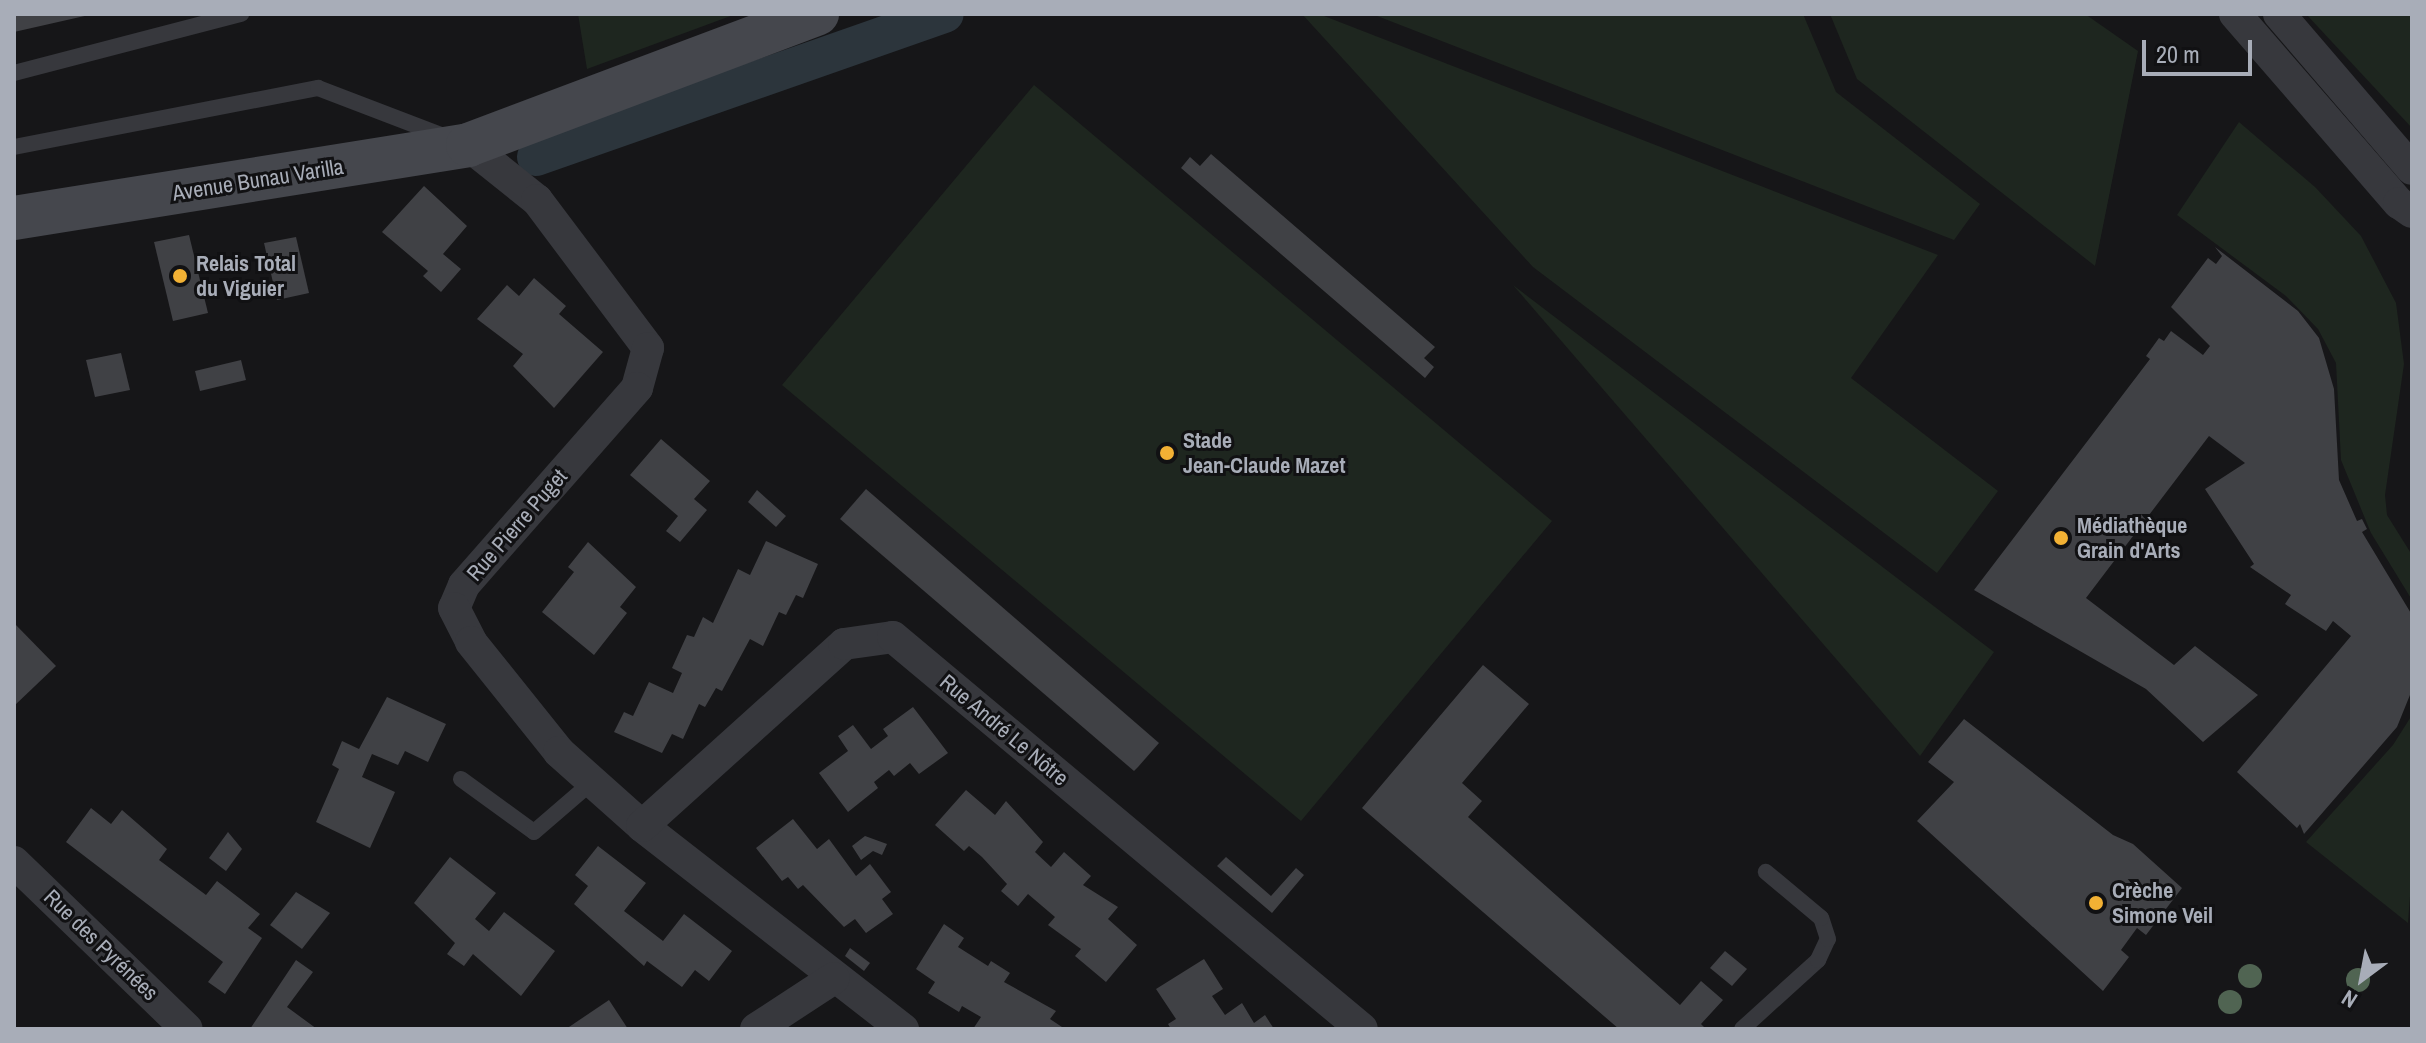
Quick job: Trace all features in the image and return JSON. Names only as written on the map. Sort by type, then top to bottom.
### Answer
[{"type":"main road","name":"Avenue Bunau Varilla","points":[[25,219],[468,145],[817,14]]},
{"type":"street","points":[[2235,14],[2399,203],[2412,212]]},
{"type":"street","points":[[2279,14],[2412,169]]},
{"type":"street","name":"Rue Pierre Puget","points":[[468,145],[537,200],[648,348],[637,388],[464,585],[454,608],[471,642],[559,752],[642,826],[903,1029]]},
{"type":"street","name":"Rue André Le Nôtre","points":[[642,826],[844,644],[893,637],[1362,1029]]},
{"type":"street","name":"Rue des Pyrénées","points":[[14,862],[187,1029]]},
{"type":"street","points":[[756,1029],[834,978]]},
{"type":"lane","points":[[14,73],[241,14]]},
{"type":"lane","points":[[14,147],[318,88],[468,145]]},
{"type":"lane","points":[[461,779],[534,832],[592,782]]},
{"type":"lane","points":[[1742,1029],[1818,960],[1828,939],[1821,918],[1766,872]]},
{"type":"shaded area","points":[[578,14],[736,14],[587,69]]},
{"type":"shaded area","points":[[1302,14],[1319,14],[1938,255],[1851,378],[1998,491],[1937,573],[1533,267]]},
{"type":"shaded area","points":[[1372,14],[1803,14],[1836,92],[1980,204],[1954,240]]},
{"type":"shaded area","points":[[1830,14],[2085,14],[2138,51],[2095,266],[1857,79]]},
{"type":"shaded area","points":[[2306,14],[2412,14],[2412,128]]},
{"type":"shaded area","name":"Stade Jean-Claude Mazet","points":[[1034,85],[1552,521],[1301,821],[782,385]]},
{"type":"shaded area","points":[[2239,122],[2315,187],[2361,236],[2396,303],[2404,364],[2385,495],[2387,515],[2412,555],[2412,600],[2371,533],[2341,460],[2336,363],[2318,329],[2286,296],[2177,215]]},
{"type":"shaded area","points":[[1513,285],[1994,652],[1920,756]]},
{"type":"shaded area","points":[[2412,715],[2412,869],[2408,923],[2306,842],[2393,745]]},
{"type":"building","points":[[14,14],[89,14],[89,15],[14,32]]},
{"type":"building","points":[[1211,154],[1435,347],[1424,358],[1434,367],[1425,378],[1181,168],[1190,157],[1200,166]]},
{"type":"building","points":[[424,186],[467,226],[443,254],[461,269],[441,292],[423,276],[428,271],[382,232]]},
{"type":"building","points":[[189,235],[208,313],[173,321],[154,242]]},
{"type":"building","points":[[296,237],[309,293],[277,300],[264,243]]},
{"type":"building","points":[[2215,247],[2298,311],[2319,338],[2334,389],[2339,480],[2357,521],[2362,519],[2367,529],[2362,532],[2412,615],[2412,690],[2397,727],[2304,834],[2300,824],[2297,828],[2237,772],[2351,636],[2333,621],[2326,631],[2285,604],[2291,595],[2250,567],[2254,564],[2205,489],[2245,463],[2209,436],[2086,598],[2174,665],[2195,646],[2258,695],[2203,742],[2146,689],[1974,590],[2150,359],[2146,356],[2159,338],[2164,341],[2171,331],[2203,355],[2210,346],[2171,307],[2208,258],[2216,264],[2222,256]]},
{"type":"building","points":[[534,278],[566,306],[559,314],[603,352],[554,408],[513,366],[523,354],[477,319],[507,285],[519,296]]},
{"type":"building","points":[[121,353],[130,390],[95,397],[86,360]]},
{"type":"building","points":[[241,360],[246,380],[200,391],[195,371]]},
{"type":"building","points":[[661,439],[710,481],[694,499],[707,510],[680,542],[666,531],[678,516],[630,475]]},
{"type":"building","points":[[866,489],[1159,743],[1134,771],[840,519]]},
{"type":"building","points":[[757,490],[786,516],[776,527],[748,502]]},
{"type":"building","points":[[766,541],[818,564],[803,598],[796,595],[786,615],[779,612],[763,646],[750,639],[722,691],[716,688],[705,707],[699,704],[683,739],[672,734],[662,753],[614,732],[624,712],[633,716],[649,682],[673,693],[682,673],[672,668],[687,635],[694,637],[703,617],[713,623],[738,569],[750,575]]},
{"type":"building","points":[[588,542],[636,587],[620,607],[627,613],[594,655],[542,612],[574,572],[568,567]]},
{"type":"building","points":[[14,623],[56,666],[14,706]]},
{"type":"building","points":[[1483,665],[1529,704],[1462,783],[1482,801],[1468,817],[1680,1005],[1701,981],[1723,1000],[1701,1024],[1706,1029],[1619,1029],[1362,808]]},
{"type":"building","points":[[387,697],[446,724],[428,762],[405,751],[398,765],[372,754],[362,777],[395,792],[370,848],[316,822],[339,769],[332,765],[342,741],[359,749]]},
{"type":"building","points":[[913,707],[948,753],[919,774],[910,763],[894,776],[889,770],[874,782],[878,788],[848,812],[819,773],[848,751],[838,736],[853,725],[871,749],[888,736],[883,729]]},
{"type":"building","points":[[1964,719],[2113,835],[2133,844],[2182,888],[2146,935],[2137,928],[2121,950],[2129,957],[2103,991],[1917,821],[1954,782],[1928,762]]},
{"type":"building","points":[[966,790],[995,815],[1006,801],[1043,842],[1035,852],[1051,867],[1064,852],[1091,876],[1083,885],[1118,907],[1108,919],[1137,945],[1106,982],[1075,956],[1081,949],[1048,925],[1055,917],[1028,894],[1018,906],[1001,891],[1007,884],[982,857],[969,846],[964,851],[935,825]]},
{"type":"building","points":[[91,808],[111,824],[122,810],[167,849],[159,860],[206,895],[217,881],[260,914],[248,928],[262,938],[225,994],[208,982],[223,962],[66,842]]},
{"type":"building","points":[[793,819],[817,849],[829,839],[856,876],[870,864],[891,892],[882,899],[893,914],[866,933],[855,919],[844,927],[803,885],[798,889],[788,877],[782,881],[756,848]]},
{"type":"building","points":[[228,832],[242,849],[226,871],[209,858]]},
{"type":"building","points":[[865,836],[887,844],[882,855],[873,851],[861,860],[852,846]]},
{"type":"building","points":[[598,846],[646,883],[624,911],[663,941],[684,914],[732,951],[709,981],[695,970],[682,987],[647,961],[644,966],[574,904],[588,886],[575,875]]},
{"type":"building","points":[[450,857],[496,893],[475,919],[489,931],[504,912],[555,951],[521,996],[473,954],[464,966],[447,954],[455,943],[414,903]]},
{"type":"building","points":[[1226,857],[1271,896],[1296,868],[1304,875],[1272,913],[1217,866]]},
{"type":"building","points":[[296,892],[330,913],[302,949],[270,925]]},
{"type":"building","points":[[944,924],[964,938],[958,947],[988,966],[991,961],[1010,973],[1004,982],[1056,1011],[1050,1019],[1065,1029],[973,1029],[981,1017],[962,1006],[959,1012],[928,993],[935,982],[916,969]]},
{"type":"building","points":[[850,948],[870,963],[864,971],[845,956]]},
{"type":"building","points":[[1725,951],[1747,969],[1732,986],[1710,968]]},
{"type":"building","points":[[1204,959],[1223,989],[1212,996],[1225,1015],[1242,1003],[1254,1023],[1265,1015],[1274,1029],[1171,1029],[1168,1024],[1176,1019],[1156,989]]},
{"type":"building","points":[[296,960],[313,972],[287,1007],[317,1029],[250,1029]]},
{"type":"building","points":[[609,1000],[628,1029],[566,1029]]},
{"type":"waterway","points":[[536,157],[945,14]]},
{"type":"place","name":"Relais Total du Viguier","points":[[180,276]]},
{"type":"place","name":"Stade Jean-Claude Mazet","points":[[1167,453]]},
{"type":"place","name":"Médiathèque Grain d'Arts","points":[[2061,538]]},
{"type":"place","name":"Crèche Simone Veil","points":[[2096,903]]}]
